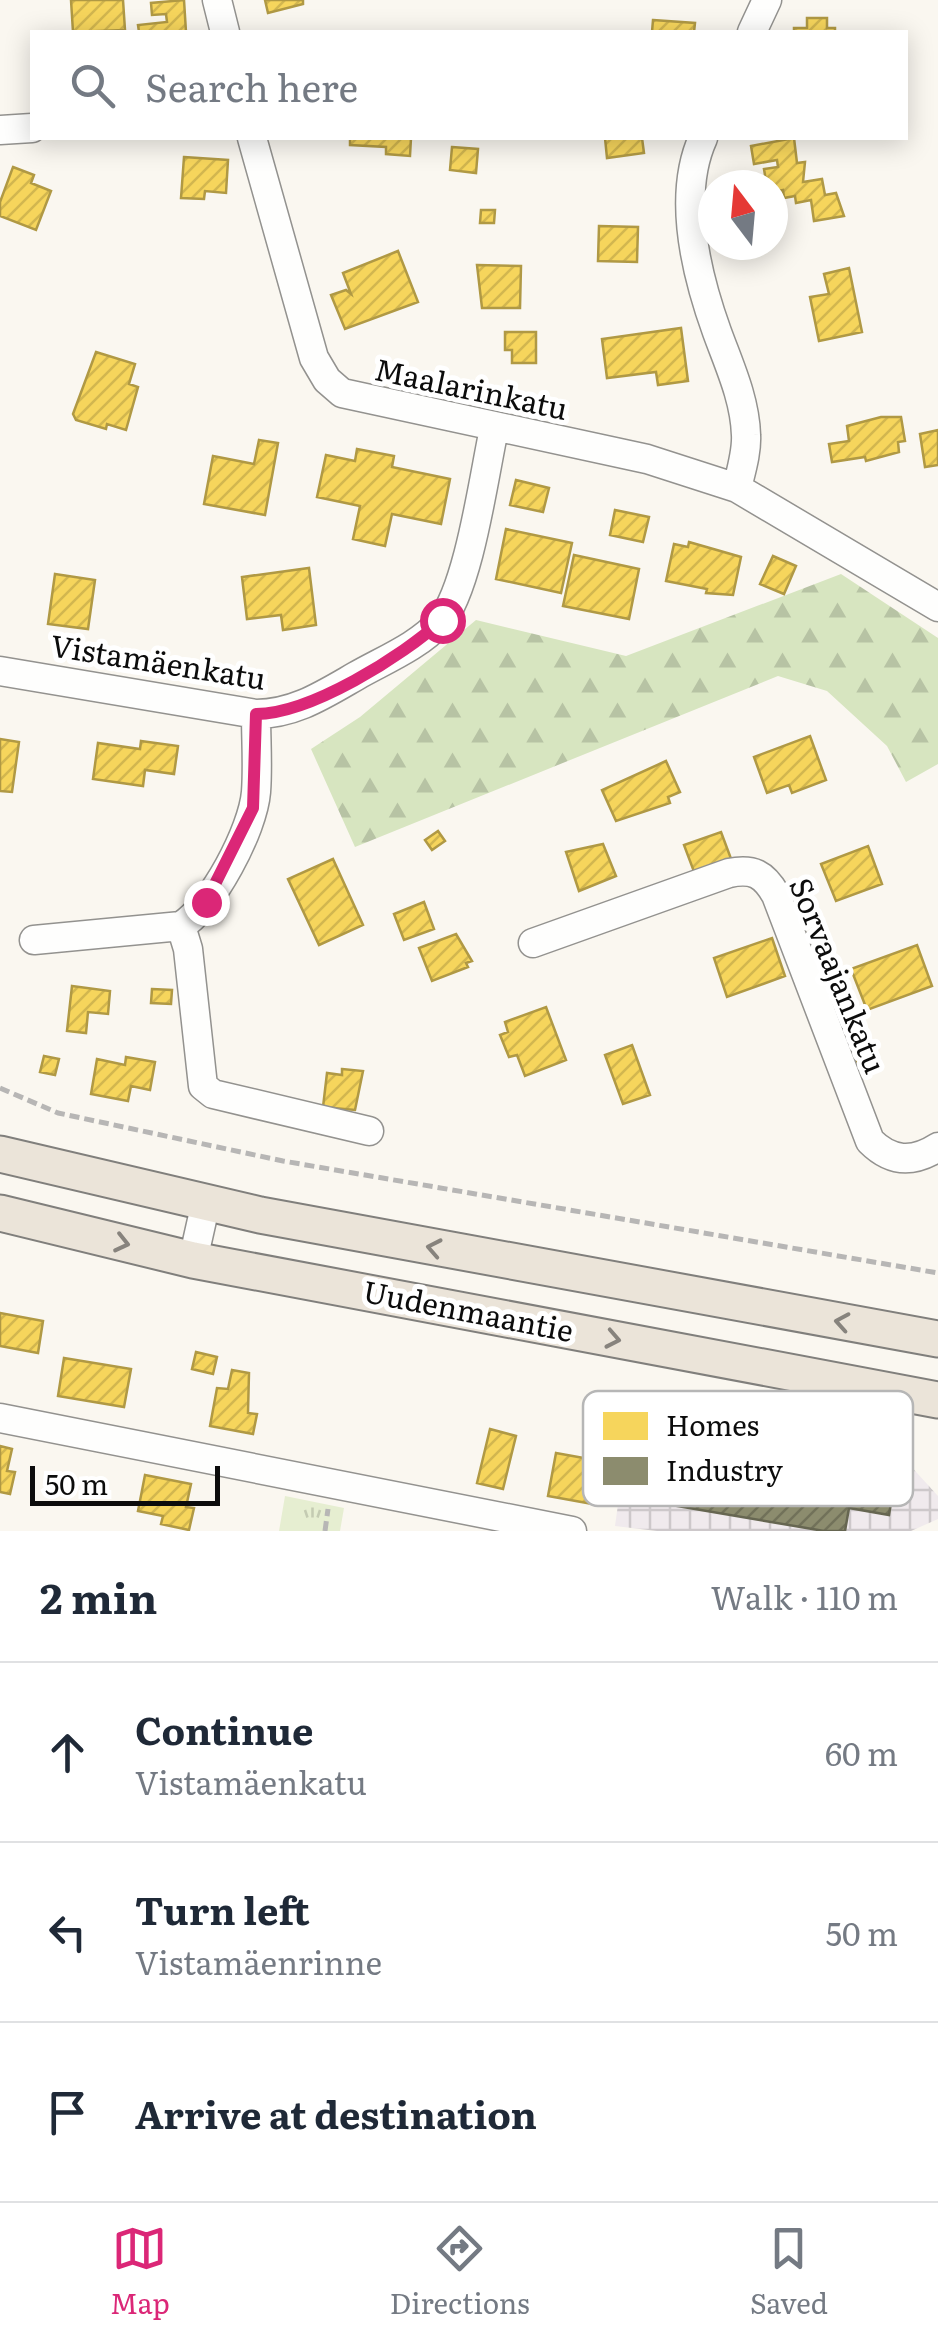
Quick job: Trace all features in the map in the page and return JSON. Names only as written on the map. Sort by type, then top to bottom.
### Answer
[{"type":"main road","name":"Uudenmaantie","points":[[0,1144],[15,1158],[206,1202],[938,1339]]},
{"type":"main road","name":"Uudenmaantie","points":[[0,1213],[194,1260],[890,1391]]},
{"type":"main road","name":"Uudenmaantie","points":[[913,1395],[938,1400]]},
{"type":"street","points":[[217,0],[224,30]]},
{"type":"street","points":[[753,30],[767,0]]},
{"type":"street","points":[[0,130],[30,128]]},
{"type":"street","name":"Maalarinkatu","points":[[253,140],[308,340],[327,380],[352,398],[647,460],[737,488],[938,605]]},
{"type":"street","points":[[702,140],[693,165],[690,201],[705,294],[744,412],[746,436],[737,488]]},
{"type":"street","name":"Vistamäenkatu","points":[[0,671],[256,714],[275,714],[316,700],[424,637],[442,620],[460,583],[494,428]]},
{"type":"street","points":[[34,940],[180,926],[196,917],[248,826],[256,793],[256,714]]},
{"type":"street","name":"Sorvaajankatu","points":[[533,943],[729,873],[746,870],[760,874],[776,895],[870,1141],[884,1155],[903,1160],[938,1147]]},
{"type":"street","points":[[180,926],[188,949],[203,1086],[213,1094],[370,1131]]},
{"type":"street","points":[[194,1260],[206,1202]]},
{"type":"street","points":[[0,1418],[572,1531]]},
{"type":"path","points":[[0,1088],[58,1113],[283,1161],[938,1273]]},
{"type":"shaded area","points":[[913,1469],[938,1496],[938,1519],[911,1531],[657,1531],[615,1526],[618,1506],[913,1506]]},
{"type":"green space","points":[[841,574],[938,638],[938,764],[906,782],[887,746],[827,691],[778,676],[355,847],[311,749],[360,717],[476,620],[626,656]]},
{"type":"green space","points":[[285,1496],[344,1508],[340,1531],[279,1531]]},
{"type":"building: Homes","points":[[71,0],[123,0],[125,30],[73,30]]},
{"type":"building: Homes","points":[[184,0],[186,30],[139,30],[138,25],[167,22],[166,14],[152,15],[151,3]]},
{"type":"building: Homes","points":[[265,0],[303,0],[303,4],[268,13]]},
{"type":"building: Homes","points":[[807,18],[827,18],[827,28],[835,30],[794,30],[807,28]]},
{"type":"building: Homes","points":[[653,20],[695,23],[694,30],[652,30]]},
{"type":"building: Homes","points":[[350,140],[411,140],[410,156],[386,154],[386,147],[350,145]]},
{"type":"building: Homes","points":[[605,140],[642,140],[644,153],[607,158]]},
{"type":"building: Homes","points":[[794,140],[797,163],[805,162],[803,182],[822,179],[825,195],[836,193],[844,216],[814,221],[811,200],[796,203],[795,196],[788,197],[788,170],[764,170],[778,167],[777,160],[754,164],[751,146]]},
{"type":"building: Homes","points":[[452,147],[478,149],[476,173],[450,170]]},
{"type":"building: Homes","points":[[184,157],[228,160],[226,193],[205,191],[204,199],[181,198]]},
{"type":"building: Homes","points":[[13,167],[34,175],[31,183],[51,191],[36,230],[0,216],[0,202]]},
{"type":"building: Homes","points":[[481,210],[495,210],[494,223],[480,223]]},
{"type":"building: Homes","points":[[599,226],[638,227],[637,262],[598,261]]},
{"type":"building: Homes","points":[[398,251],[418,302],[345,329],[331,295],[346,290],[351,294],[343,273]]},
{"type":"building: Homes","points":[[477,265],[521,266],[520,308],[482,308]]},
{"type":"building: Homes","points":[[849,268],[862,332],[819,341],[810,297],[829,294],[824,274]]},
{"type":"building: Homes","points":[[681,328],[688,381],[658,385],[656,372],[607,378],[602,339]]},
{"type":"building: Homes","points":[[505,332],[536,332],[536,363],[512,363],[512,350],[505,350]]},
{"type":"building: Homes","points":[[96,352],[135,364],[129,384],[138,387],[126,430],[76,420],[73,414]]},
{"type":"building: Homes","points":[[881,417],[901,417],[905,441],[898,442],[899,452],[866,461],[865,457],[832,462],[829,444],[849,441],[847,426]]},
{"type":"building: Homes","points":[[938,430],[938,465],[925,467],[920,434]]},
{"type":"building: Homes","points":[[259,440],[278,443],[265,515],[204,504],[213,456],[254,464]]},
{"type":"building: Homes","points":[[357,449],[394,456],[392,467],[450,479],[441,524],[392,514],[385,546],[353,539],[360,506],[317,497],[326,455],[355,461]]},
{"type":"building: Homes","points":[[516,480],[549,488],[543,512],[510,505]]},
{"type":"building: Homes","points":[[615,510],[649,517],[643,542],[610,535]]},
{"type":"building: Homes","points":[[506,529],[572,543],[561,593],[496,579]]},
{"type":"building: Homes","points":[[689,542],[741,557],[733,595],[706,593],[707,589],[666,581],[674,544],[688,547]]},
{"type":"building: Homes","points":[[574,555],[639,569],[629,619],[563,606]]},
{"type":"building: Homes","points":[[773,556],[796,566],[784,594],[760,584]]},
{"type":"building: Homes","points":[[309,568],[316,625],[283,630],[281,615],[247,619],[242,577]]},
{"type":"building: Homes","points":[[55,574],[95,580],[88,629],[48,624]]},
{"type":"building: Homes","points":[[810,736],[826,780],[792,793],[789,785],[767,793],[754,757]]},
{"type":"building: Homes","points":[[0,739],[19,742],[12,792],[0,791]]},
{"type":"building: Homes","points":[[141,741],[178,746],[174,774],[145,770],[143,786],[93,779],[98,743],[140,749]]},
{"type":"building: Homes","points":[[666,761],[680,792],[668,797],[670,803],[616,821],[602,790]]},
{"type":"building: Homes","points":[[438,831],[445,841],[432,850],[425,840]]},
{"type":"building: Homes","points":[[721,832],[733,864],[696,877],[684,845]]},
{"type":"building: Homes","points":[[603,844],[616,876],[579,891],[566,852]]},
{"type":"building: Homes","points":[[868,846],[882,884],[836,901],[821,864]]},
{"type":"building: Homes","points":[[333,859],[363,925],[319,945],[288,879]]},
{"type":"building: Homes","points":[[424,902],[434,929],[404,940],[394,914]]},
{"type":"building: Homes","points":[[456,934],[472,961],[466,963],[468,967],[432,981],[419,948]]},
{"type":"building: Homes","points":[[772,938],[785,976],[727,997],[714,958]]},
{"type":"building: Homes","points":[[917,945],[932,986],[867,1010],[851,969]]},
{"type":"building: Homes","points":[[72,986],[110,991],[108,1014],[88,1012],[86,1033],[67,1031]]},
{"type":"building: Homes","points":[[152,989],[172,990],[171,1004],[151,1003]]},
{"type":"building: Homes","points":[[546,1007],[566,1060],[525,1076],[517,1055],[509,1057],[500,1035],[508,1032],[505,1022]]},
{"type":"building: Homes","points":[[862,1044],[868,1060],[857,1064],[851,1048]]},
{"type":"building: Homes","points":[[632,1045],[650,1095],[623,1104],[605,1055]]},
{"type":"building: Homes","points":[[44,1056],[59,1059],[55,1075],[40,1072]]},
{"type":"building: Homes","points":[[126,1057],[155,1062],[150,1090],[131,1086],[128,1101],[91,1094],[97,1059],[125,1065]]},
{"type":"building: Homes","points":[[342,1069],[363,1071],[355,1110],[323,1107],[327,1073],[342,1075]]},
{"type":"building: Homes","points":[[0,1313],[43,1321],[38,1353],[0,1346]]},
{"type":"building: Homes","points":[[196,1352],[217,1357],[213,1374],[192,1369]]},
{"type":"building: Homes","points":[[64,1358],[131,1369],[124,1407],[58,1396]]},
{"type":"building: Homes","points":[[232,1370],[249,1373],[248,1413],[257,1414],[253,1434],[210,1426],[217,1388],[228,1389]]},
{"type":"building: Homes","points":[[490,1429],[516,1436],[503,1489],[477,1483]]},
{"type":"building: Homes","points":[[0,1446],[12,1449],[7,1471],[15,1472],[10,1494],[0,1492]]},
{"type":"building: Homes","points":[[556,1453],[583,1458],[583,1502],[548,1496]]},
{"type":"building: Homes","points":[[145,1475],[191,1484],[186,1507],[194,1508],[189,1530],[161,1524],[163,1516],[138,1511]]},
{"type":"building: Industry","points":[[677,1506],[890,1506],[889,1515],[849,1508],[845,1531],[824,1531]]},
{"type":"route","points":[[206,902],[248,826],[253,808],[256,714],[275,714],[316,700],[424,637],[442,620]]}]
